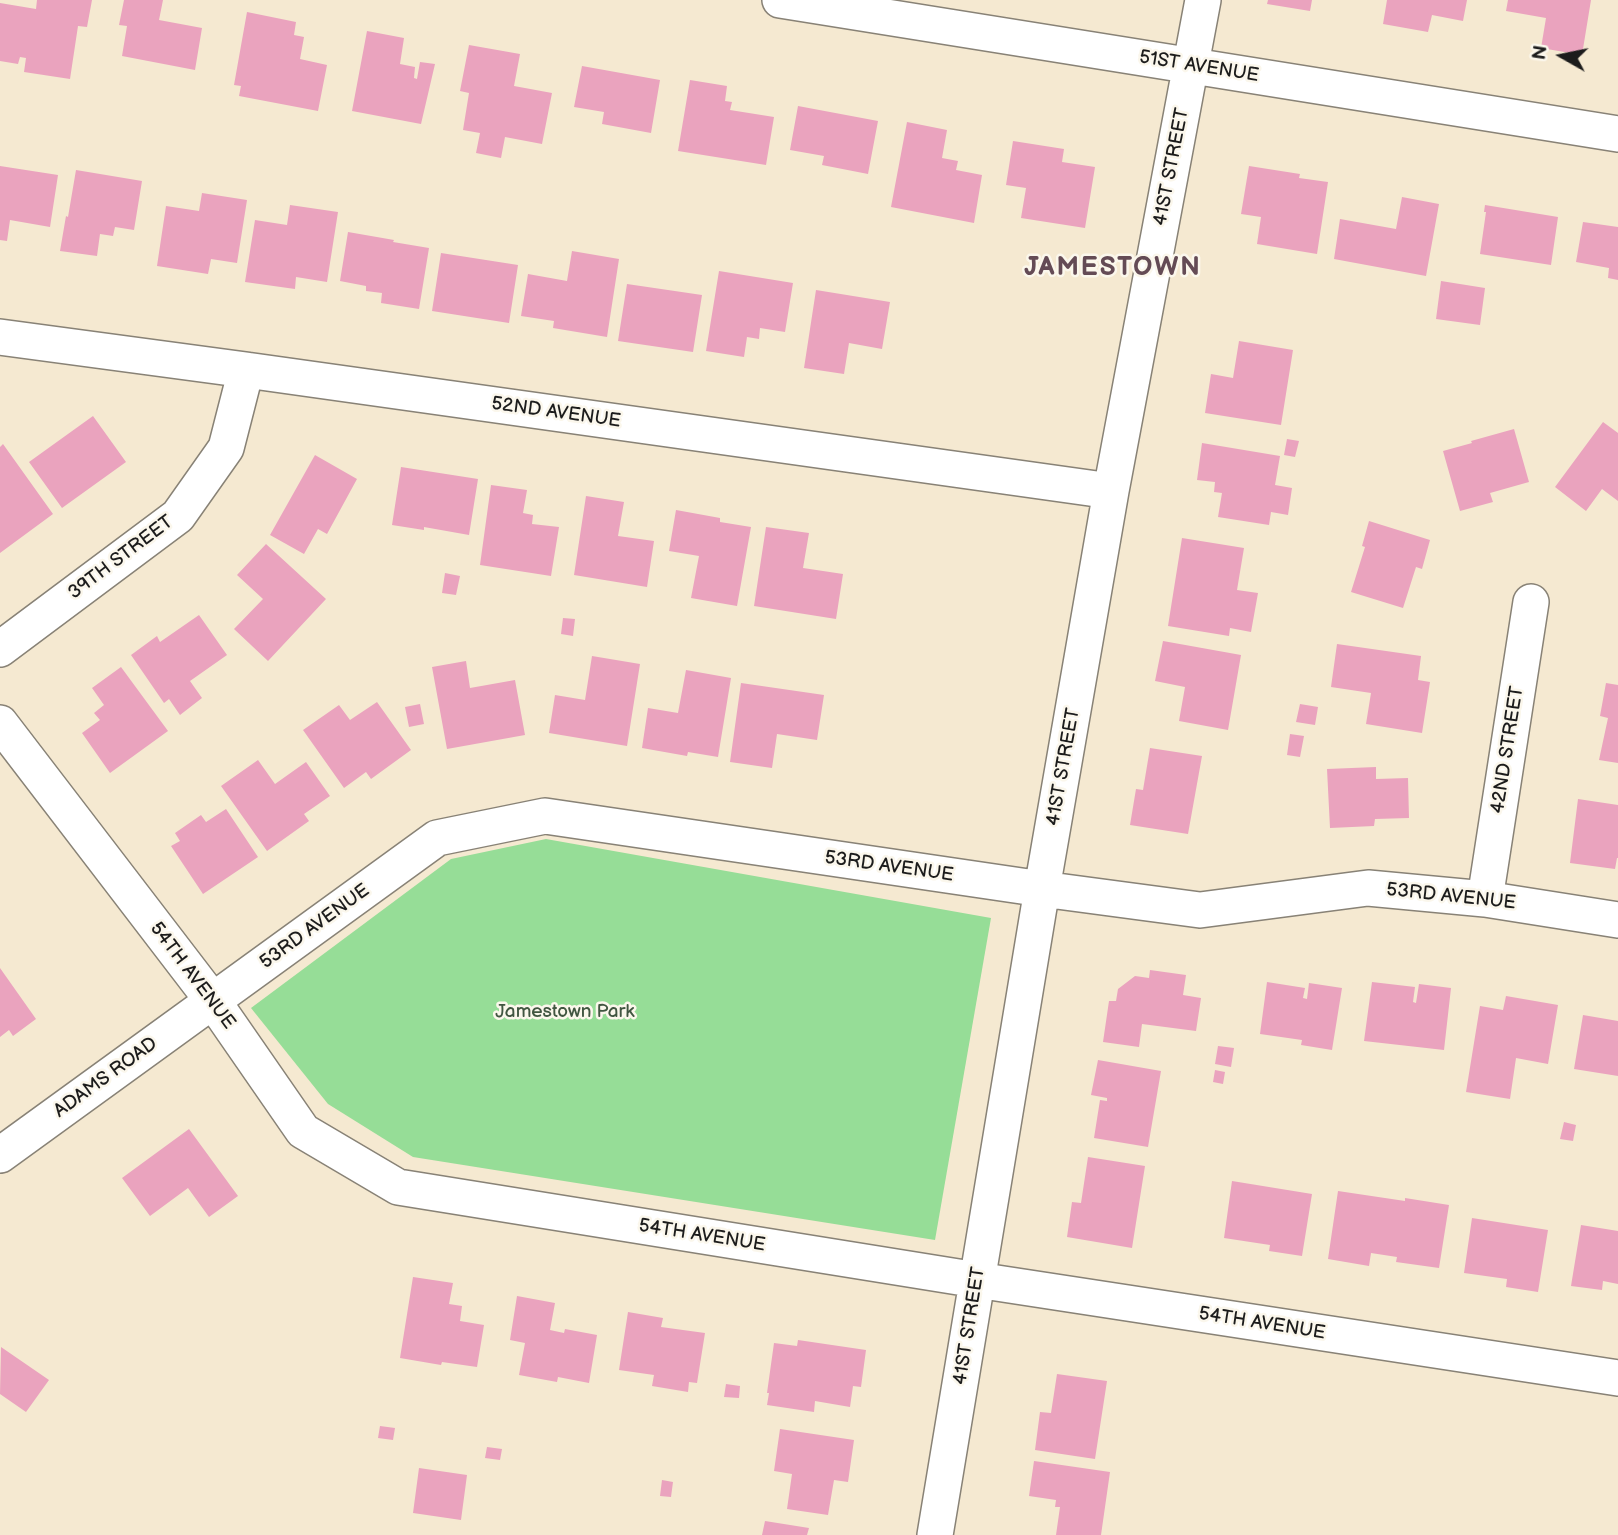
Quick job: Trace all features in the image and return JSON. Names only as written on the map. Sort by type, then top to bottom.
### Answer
[{"type":"street","name":"51ST AVENUE","points":[[780,0],[1618,134]]},
{"type":"street","name":"41ST STREET","points":[[935,1535],[1111,491],[1203,0]]},
{"type":"street","name":"52ND AVENUE","points":[[0,337],[1111,491]]},
{"type":"street","name":"39TH STREET","points":[[0,649],[178,516],[226,448],[246,370]]},
{"type":"street","name":"42ND STREET","points":[[1486,899],[1531,602]]},
{"type":"street","name":"54TH AVENUE","points":[[0,723],[213,1001],[303,1131],[398,1187],[978,1280],[1618,1378]]},
{"type":"street","name":"53RD AVENUE","points":[[213,1001],[438,838],[545,816],[1200,910],[1368,888],[1486,899],[1618,920]]},
{"type":"street","name":"ADAMS ROAD","points":[[0,1155],[213,1001]]},
{"type":"green space","name":"Jamestown Park","points":[[546,839],[991,918],[935,1240],[413,1157],[328,1104],[251,1008],[451,859]]},
{"type":"building","points":[[37,0],[92,0],[87,27],[78,26],[70,79],[24,72],[26,58],[20,57],[18,64],[0,61],[0,3],[36,9]]},
{"type":"building","points":[[124,0],[163,0],[159,20],[202,28],[195,70],[122,56],[127,26],[119,25]]},
{"type":"building","points":[[1268,0],[1312,0],[1310,11],[1267,4]]},
{"type":"building","points":[[1387,0],[1467,0],[1463,21],[1432,15],[1428,32],[1383,24]]},
{"type":"building","points":[[1508,0],[1591,0],[1582,55],[1541,48],[1546,18],[1506,11]]},
{"type":"building","points":[[247,12],[296,22],[294,35],[304,37],[300,59],[327,65],[318,111],[239,96],[241,86],[234,85]]},
{"type":"building","points":[[367,31],[404,38],[400,64],[415,67],[414,78],[417,79],[420,62],[435,64],[421,124],[352,111]]},
{"type":"building","points":[[469,45],[520,54],[514,86],[552,93],[542,144],[505,137],[501,158],[476,153],[480,133],[463,130],[469,93],[460,91]]},
{"type":"building","points":[[582,66],[660,80],[651,133],[602,124],[604,112],[574,107]]},
{"type":"building","points":[[690,80],[727,86],[725,101],[732,102],[730,110],[774,117],[766,165],[678,151]]},
{"type":"building","points":[[798,106],[878,121],[868,174],[822,165],[824,156],[790,150]]},
{"type":"building","points":[[907,122],[947,130],[942,158],[958,161],[956,170],[982,175],[974,223],[891,207]]},
{"type":"building","points":[[1013,141],[1064,149],[1062,162],[1095,167],[1085,228],[1021,218],[1026,188],[1006,185]]},
{"type":"building","points":[[0,166],[58,175],[50,227],[10,220],[7,241],[0,240]]},
{"type":"building","points":[[1249,166],[1300,174],[1299,178],[1328,182],[1317,254],[1257,244],[1261,217],[1241,214]]},
{"type":"building","points":[[76,170],[142,181],[134,230],[115,227],[113,236],[100,234],[97,256],[60,251]]},
{"type":"building","points":[[202,193],[247,200],[237,263],[211,259],[208,274],[157,266],[166,206],[199,211]]},
{"type":"building","points":[[1402,197],[1439,204],[1426,276],[1334,259],[1340,219],[1396,229]]},
{"type":"building","points":[[290,205],[338,212],[327,282],[296,277],[295,289],[245,282],[255,220],[287,225]]},
{"type":"building","points":[[1485,205],[1558,217],[1551,265],[1480,254]]},
{"type":"building","points":[[1583,222],[1618,227],[1618,280],[1608,278],[1609,268],[1576,262]]},
{"type":"building","points":[[348,232],[429,248],[419,309],[381,303],[382,293],[366,291],[366,286],[340,281]]},
{"type":"building","points":[[572,251],[619,259],[607,337],[553,328],[554,321],[521,316],[528,274],[567,281]]},
{"type":"building","points":[[441,253],[518,265],[509,323],[432,311]]},
{"type":"building","points":[[719,271],[793,283],[785,332],[760,328],[759,339],[747,337],[744,357],[706,351]]},
{"type":"building","points":[[1441,281],[1485,288],[1480,325],[1436,319]]},
{"type":"building","points":[[627,284],[702,295],[693,352],[618,341]]},
{"type":"building","points":[[816,290],[890,302],[882,349],[849,343],[844,374],[804,368]]},
{"type":"building","points":[[1239,341],[1293,350],[1281,425],[1205,413],[1211,374],[1233,378]]},
{"type":"building","points":[[93,416],[126,462],[62,508],[29,462]]},
{"type":"building","points":[[1603,422],[1618,433],[1618,501],[1602,489],[1586,511],[1555,487]]},
{"type":"building","points":[[1514,429],[1529,482],[1490,493],[1493,502],[1460,511],[1443,451]]},
{"type":"building","points":[[1287,439],[1299,441],[1295,457],[1284,455]]},
{"type":"building","points":[[1202,443],[1280,456],[1275,485],[1292,488],[1288,515],[1271,512],[1269,525],[1218,517],[1222,493],[1214,492],[1215,482],[1197,480]]},
{"type":"building","points":[[3,444],[53,514],[0,553],[0,447]]},
{"type":"building","points":[[315,455],[357,479],[327,534],[318,529],[304,554],[270,535]]},
{"type":"building","points":[[401,467],[478,479],[469,535],[424,527],[424,530],[392,525]]},
{"type":"building","points":[[491,485],[527,490],[523,513],[533,515],[532,524],[559,527],[551,576],[480,565]]},
{"type":"building","points":[[586,496],[624,502],[618,536],[654,541],[647,587],[574,575]]},
{"type":"building","points":[[676,510],[751,527],[737,606],[691,598],[699,556],[669,551]]},
{"type":"building","points":[[1369,521],[1430,540],[1422,569],[1416,567],[1403,608],[1351,592],[1365,547],[1362,546]]},
{"type":"building","points":[[766,527],[809,533],[803,568],[843,574],[836,619],[754,606]]},
{"type":"building","points":[[1182,538],[1244,548],[1237,590],[1258,593],[1251,632],[1230,628],[1229,636],[1168,626]]},
{"type":"building","points":[[266,544],[326,599],[268,661],[234,629],[263,599],[237,575]]},
{"type":"building","points":[[445,573],[460,576],[456,595],[442,593]]},
{"type":"building","points":[[199,615],[227,655],[190,681],[202,698],[180,715],[169,699],[164,703],[131,655],[157,636],[160,642]]},
{"type":"building","points":[[563,618],[575,619],[573,636],[561,634]]},
{"type":"building","points":[[1163,641],[1241,655],[1228,730],[1179,721],[1185,687],[1155,681]]},
{"type":"building","points":[[1337,644],[1421,656],[1418,680],[1430,682],[1422,733],[1366,724],[1371,693],[1331,687]]},
{"type":"building","points":[[592,656],[640,664],[627,746],[549,733],[555,695],[585,700]]},
{"type":"building","points":[[466,661],[470,688],[515,680],[525,735],[447,749],[432,667]]},
{"type":"building","points":[[121,667],[168,731],[110,773],[82,733],[100,720],[94,713],[104,705],[92,688]]},
{"type":"building","points":[[686,670],[731,678],[718,757],[688,752],[687,756],[642,748],[648,708],[678,713]]},
{"type":"building","points":[[741,683],[824,695],[817,740],[777,734],[772,768],[730,762]]},
{"type":"building","points":[[1606,683],[1618,685],[1618,763],[1599,760],[1608,718],[1600,716]]},
{"type":"building","points":[[377,702],[411,750],[371,779],[366,772],[344,788],[303,730],[339,705],[350,720]]},
{"type":"building","points":[[420,704],[424,724],[409,727],[405,707]]},
{"type":"building","points":[[1300,704],[1318,707],[1315,725],[1296,722]]},
{"type":"building","points":[[1290,734],[1304,736],[1300,757],[1287,755]]},
{"type":"building","points":[[1150,748],[1202,756],[1188,834],[1130,825],[1136,789],[1143,790]]},
{"type":"building","points":[[258,760],[275,784],[306,762],[330,796],[304,814],[309,821],[267,851],[221,786]]},
{"type":"building","points":[[1376,767],[1376,779],[1408,778],[1409,818],[1375,819],[1374,826],[1330,828],[1327,769]]},
{"type":"building","points":[[1578,799],[1618,805],[1618,858],[1615,869],[1570,863]]},
{"type":"building","points":[[226,809],[258,857],[203,894],[171,846],[180,841],[175,833],[201,815],[206,822]]},
{"type":"building","points":[[0,968],[36,1019],[13,1036],[9,1030],[0,1037]]},
{"type":"building","points":[[1150,970],[1186,975],[1183,995],[1201,998],[1196,1031],[1142,1024],[1139,1047],[1103,1042],[1109,1001],[1116,1001],[1118,989],[1135,976],[1149,978]]},
{"type":"building","points":[[1267,982],[1305,988],[1303,998],[1307,999],[1309,983],[1342,988],[1332,1050],[1301,1045],[1302,1040],[1260,1034]]},
{"type":"building","points":[[1372,982],[1415,987],[1413,1002],[1416,1003],[1419,984],[1451,988],[1444,1050],[1364,1041]]},
{"type":"building","points":[[1506,996],[1558,1005],[1548,1064],[1516,1058],[1510,1099],[1466,1092],[1480,1006],[1503,1010]]},
{"type":"building","points":[[1583,1015],[1618,1021],[1618,1076],[1574,1069]]},
{"type":"building","points":[[1218,1046],[1234,1048],[1231,1067],[1215,1064]]},
{"type":"building","points":[[1098,1060],[1161,1071],[1148,1147],[1094,1138],[1100,1100],[1107,1101],[1107,1098],[1091,1095]]},
{"type":"building","points":[[1215,1070],[1225,1072],[1223,1084],[1213,1082]]},
{"type":"building","points":[[1564,1122],[1576,1125],[1573,1141],[1560,1139]]},
{"type":"building","points":[[189,1129],[238,1196],[209,1217],[188,1188],[150,1216],[122,1178]]},
{"type":"building","points":[[1088,1157],[1145,1166],[1132,1248],[1067,1237],[1072,1202],[1081,1203]]},
{"type":"building","points":[[1232,1181],[1312,1194],[1302,1256],[1269,1251],[1270,1245],[1224,1238]]},
{"type":"building","points":[[1338,1191],[1449,1205],[1439,1268],[1396,1262],[1397,1257],[1371,1253],[1369,1266],[1328,1259]]},
{"type":"building","points":[[1472,1218],[1548,1230],[1538,1292],[1506,1287],[1507,1279],[1464,1273]]},
{"type":"building","points":[[1581,1225],[1618,1231],[1618,1284],[1603,1281],[1602,1290],[1571,1286]]},
{"type":"building","points":[[413,1277],[453,1283],[449,1304],[462,1306],[460,1321],[484,1325],[477,1367],[442,1362],[441,1365],[400,1358]]},
{"type":"building","points":[[517,1296],[555,1303],[550,1330],[564,1333],[565,1329],[597,1335],[589,1383],[558,1377],[557,1382],[519,1375],[525,1343],[510,1340]]},
{"type":"building","points":[[628,1312],[663,1318],[661,1327],[705,1333],[697,1383],[689,1382],[688,1392],[652,1386],[654,1375],[619,1370]]},
{"type":"building","points":[[798,1340],[866,1350],[861,1387],[853,1386],[850,1407],[815,1401],[814,1412],[767,1405],[774,1343],[797,1346]]},
{"type":"building","points":[[1,1347],[49,1380],[26,1412],[0,1394]]},
{"type":"building","points":[[1057,1374],[1107,1381],[1095,1459],[1035,1450],[1040,1412],[1051,1413]]},
{"type":"building","points":[[726,1384],[740,1386],[739,1398],[724,1397]]},
{"type":"building","points":[[380,1426],[395,1428],[393,1440],[378,1438]]},
{"type":"building","points":[[780,1429],[854,1440],[848,1482],[834,1480],[828,1515],[787,1509],[792,1474],[774,1471]]},
{"type":"building","points":[[487,1447],[502,1449],[500,1460],[485,1458]]},
{"type":"building","points":[[1034,1461],[1110,1472],[1101,1535],[1056,1535],[1060,1507],[1055,1507],[1056,1500],[1029,1496]]},
{"type":"building","points":[[419,1468],[467,1475],[461,1520],[413,1513]]},
{"type":"building","points":[[662,1480],[673,1482],[671,1497],[660,1496]]},
{"type":"building","points":[[765,1521],[809,1528],[807,1535],[762,1535]]},
{"type":"district","name":"JAMESTOWN","points":[[1113,268]]}]
